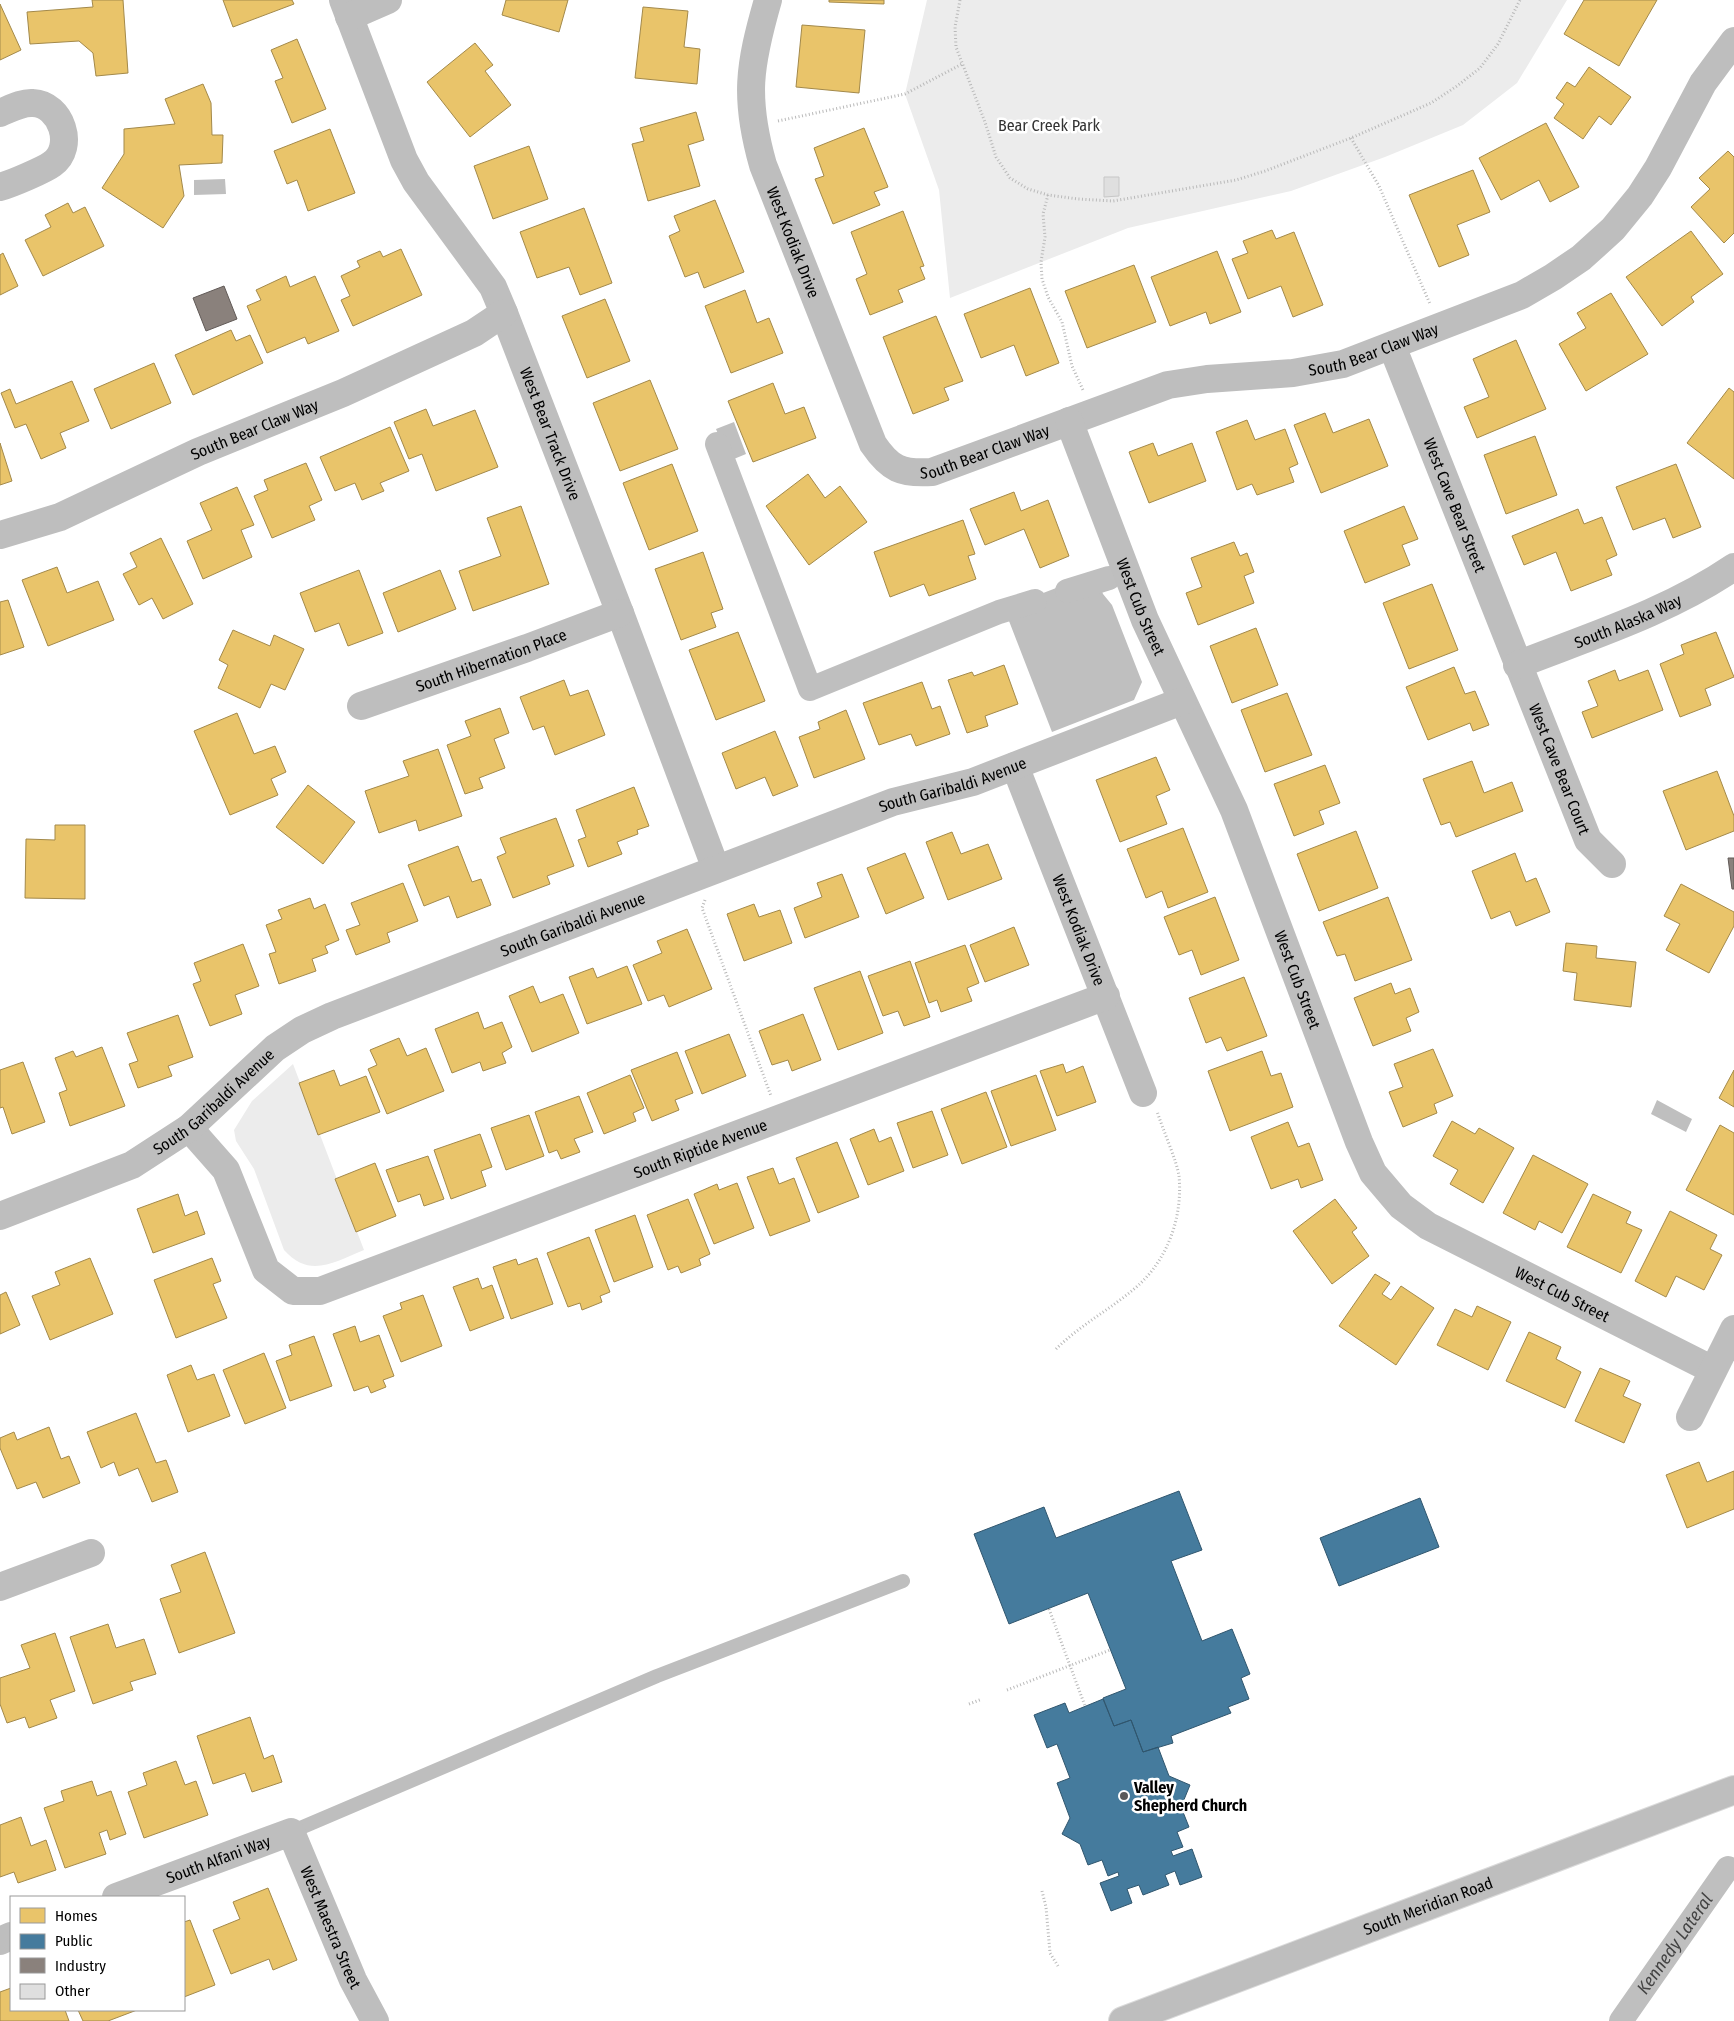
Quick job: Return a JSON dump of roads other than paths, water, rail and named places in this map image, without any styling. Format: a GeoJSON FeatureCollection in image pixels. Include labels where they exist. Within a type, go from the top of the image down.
{"type":"FeatureCollection","features":[{"type":"Feature","properties":{"kind":"street","name":"West Bear Track Drive"},"geometry":{"type":"LineString","coordinates":[[388,0],[346,8],[404,160],[416,182],[492,288],[504,313],[620,613],[716,869]]}},
{"type":"Feature","properties":{"kind":"street","name":"West Kodiak Drive"},"geometry":{"type":"LineString","coordinates":[[768,0],[757,38],[750,73],[752,124],[763,165],[873,444],[883,459],[898,470]]}},
{"type":"Feature","properties":{"kind":"street","name":"South Bear Claw Way"},"geometry":{"type":"LineString","coordinates":[[898,470],[913,473],[932,472],[1168,385],[1207,379],[1318,370],[1343,364],[1522,295],[1581,258],[1612,229],[1640,196],[1658,168],[1703,83],[1734,41]]}},
{"type":"Feature","properties":{"kind":"street"},"geometry":{"type":"LineString","coordinates":[[0,113],[33,102],[45,106],[59,120],[64,139],[61,152],[53,163],[0,187]]}},
{"type":"Feature","properties":{"kind":"street","name":"South Bear Claw Way"},"geometry":{"type":"LineString","coordinates":[[0,535],[60,517],[198,452],[344,393],[474,333],[504,313]]}},
{"type":"Feature","properties":{"kind":"street","name":"West Cave Bear Street"},"geometry":{"type":"LineString","coordinates":[[1392,346],[1517,665]]}},
{"type":"Feature","properties":{"kind":"street","name":"West Cub Street"},"geometry":{"type":"LineString","coordinates":[[1080,417],[1145,620],[1234,810],[1359,1142],[1373,1173],[1401,1206],[1428,1226],[1713,1370]]}},
{"type":"Feature","properties":{"kind":"street","name":"South Alaska Way"},"geometry":{"type":"LineString","coordinates":[[1517,665],[1658,610],[1700,590],[1734,567]]}},
{"type":"Feature","properties":{"kind":"street","name":"South Hibernation Place"},"geometry":{"type":"LineString","coordinates":[[360,706],[527,648],[620,613]]}},
{"type":"Feature","properties":{"kind":"street","name":"West Cave Bear Court"},"geometry":{"type":"LineString","coordinates":[[1517,665],[1588,840],[1612,864]]}},
{"type":"Feature","properties":{"kind":"street","name":"South Garibaldi Avenue"},"geometry":{"type":"LineString","coordinates":[[0,1216],[132,1165],[189,1128],[275,1048],[302,1030],[332,1016],[893,802],[973,782],[1182,701]]}},
{"type":"Feature","properties":{"kind":"street","name":"West Kodiak Drive"},"geometry":{"type":"LineString","coordinates":[[1015,766],[1149,1100]]}},
{"type":"Feature","properties":{"kind":"street","name":"South Riptide Avenue"},"geometry":{"type":"LineString","coordinates":[[189,1128],[226,1170],[266,1270],[293,1291],[320,1291],[1106,996]]}},
{"type":"Feature","properties":{"kind":"street"},"geometry":{"type":"LineString","coordinates":[[1690,1417],[1734,1330]]}},
{"type":"Feature","properties":{"kind":"street"},"geometry":{"type":"LineString","coordinates":[[0,1587],[91,1553]]}},
{"type":"Feature","properties":{"kind":"street","name":"South Meridian Road"},"geometry":{"type":"LineString","coordinates":[[1124,2021],[1734,1790]]}},
{"type":"Feature","properties":{"kind":"street","name":"South Alfani Way"},"geometry":{"type":"LineString","coordinates":[[119,1896],[291,1832]]}},
{"type":"Feature","properties":{"kind":"street","name":"West Maestra Street"},"geometry":{"type":"LineString","coordinates":[[291,1832],[353,1980],[375,2021]]}},
{"type":"Feature","properties":{"kind":"lane"},"geometry":{"type":"LineString","coordinates":[[291,1832],[657,1676],[903,1581]]}},
{"type":"Feature","properties":{"kind":"waterway"},"geometry":{"type":"LineString","coordinates":[[717,444],[810,689],[999,612],[1035,601]]}},
{"type":"Feature","properties":{"kind":"waterway"},"geometry":{"type":"LineString","coordinates":[[1067,591],[1109,578]]}},
{"type":"Feature","properties":{"kind":"waterway","name":"Kennedy Lateral"},"geometry":{"type":"LineString","coordinates":[[1621,2021],[1728,1868]]}},
{"type":"Feature","properties":{"kind":"place","name":"Valley Shepherd Church"},"geometry":{"type":"Point","coordinates":[1124,1796]}},
{"type":"Feature","properties":{"kind":"park label","name":"Bear Creek Park"},"geometry":{"type":"Point","coordinates":[1049,125]}}]}
